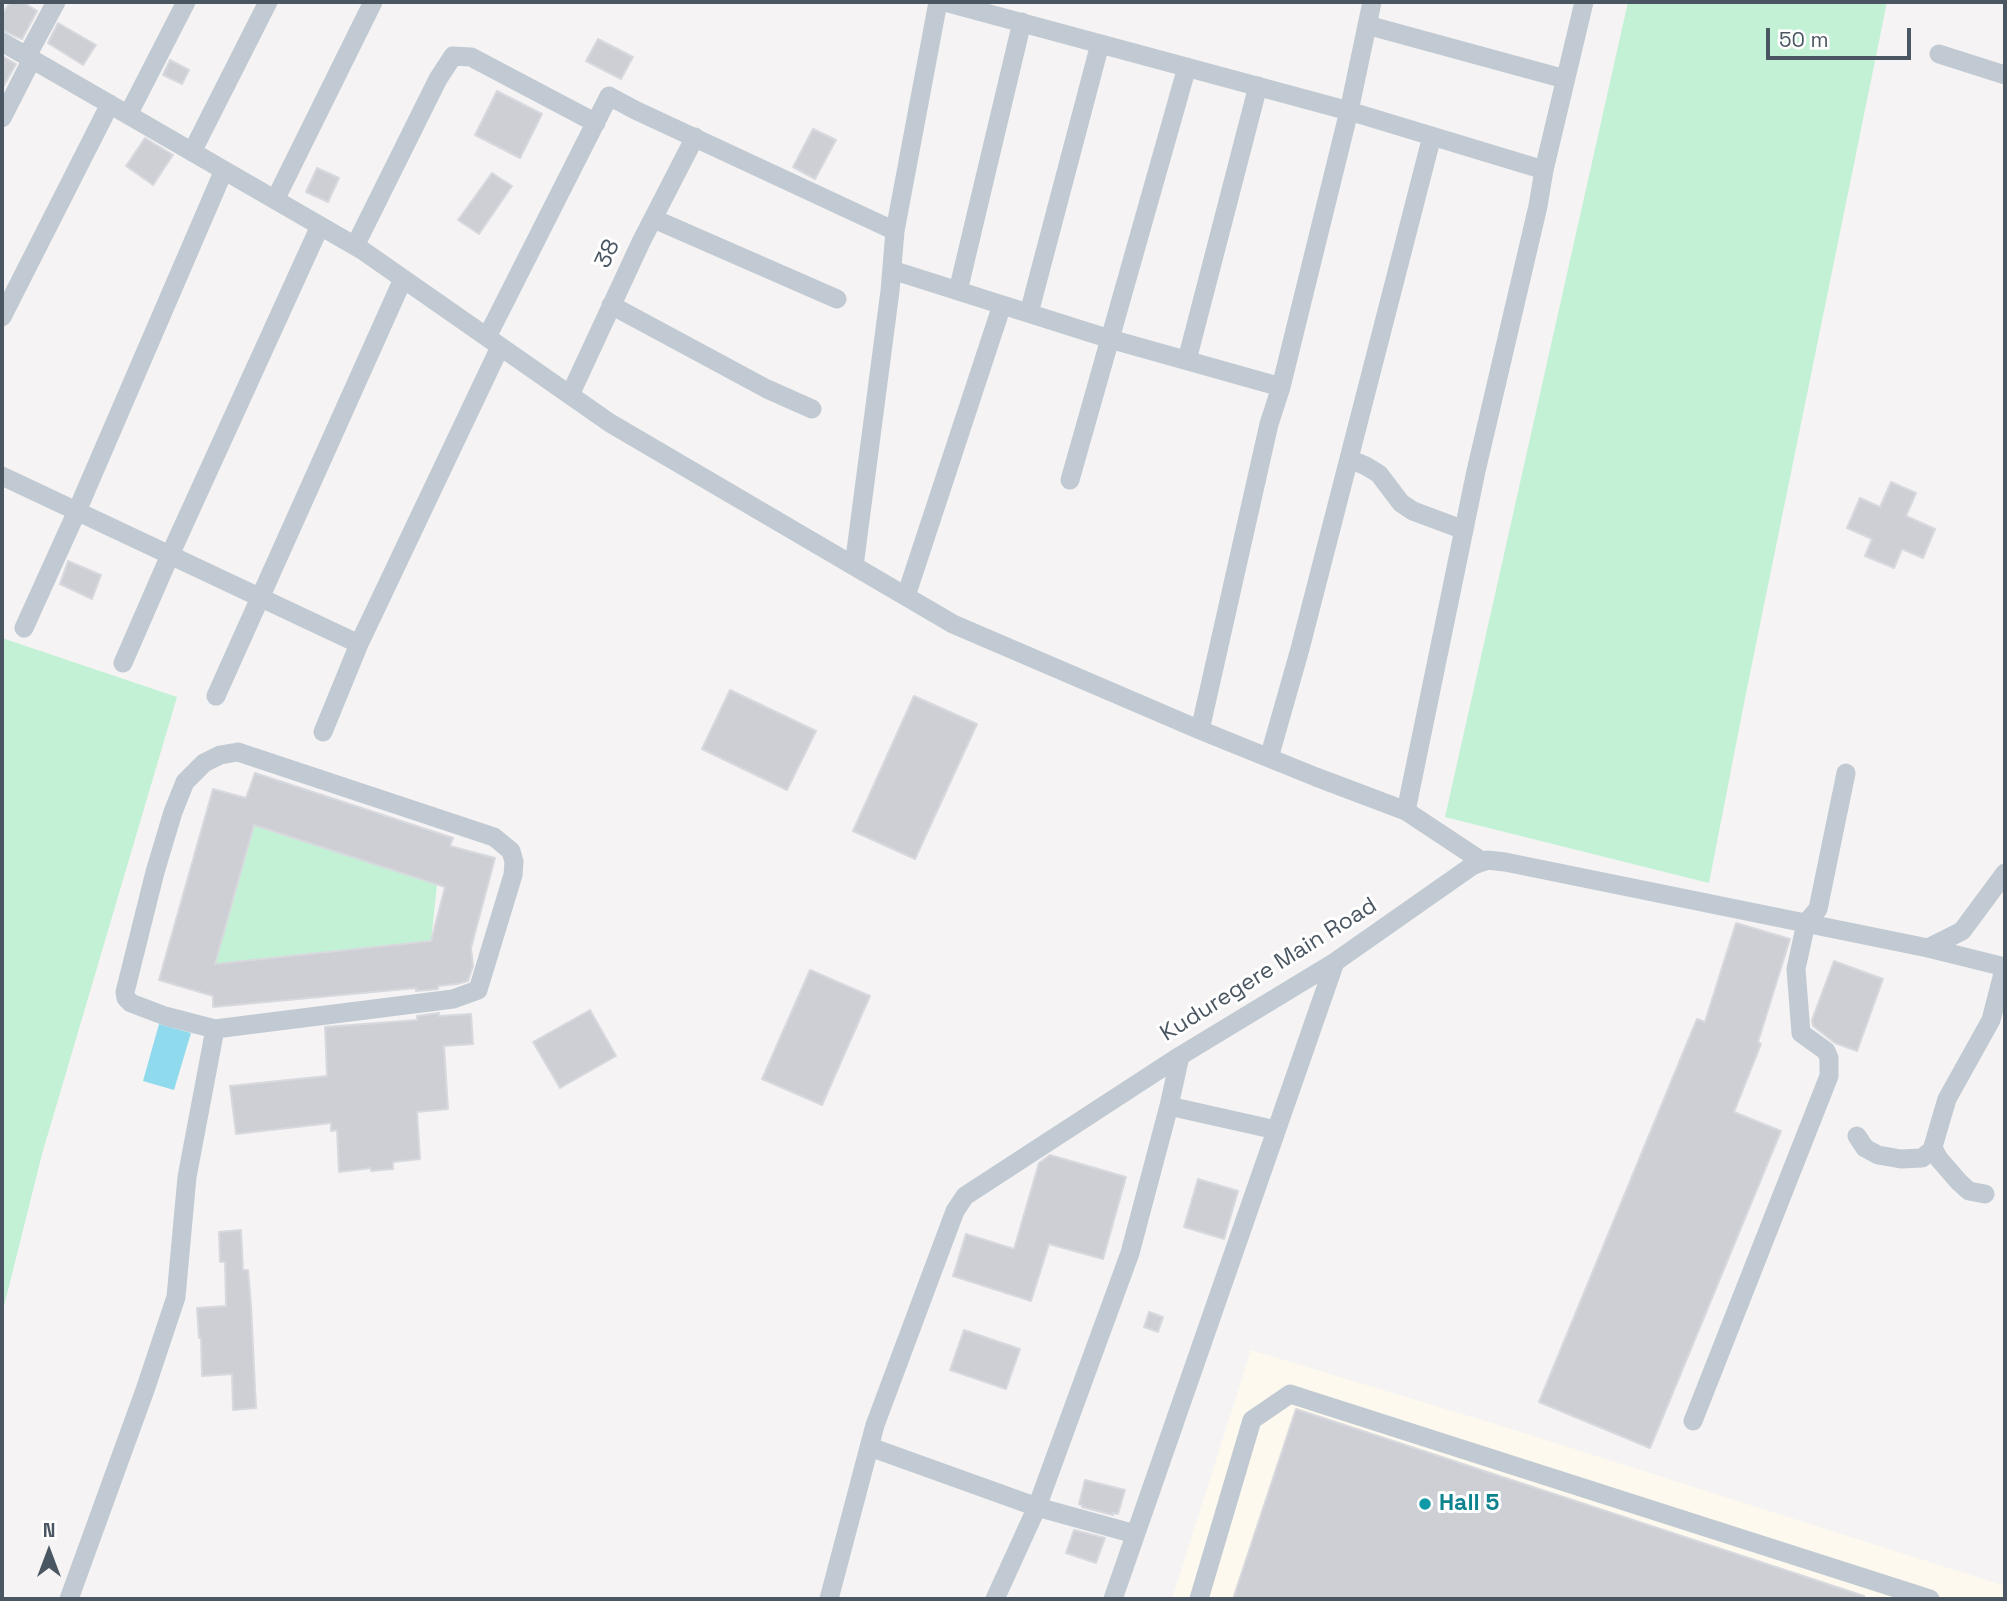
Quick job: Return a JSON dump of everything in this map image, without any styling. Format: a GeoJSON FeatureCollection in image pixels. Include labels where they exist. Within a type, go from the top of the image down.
{"type":"FeatureCollection","features":[{"type":"Feature","properties":{"kind":"street"},"geometry":{"type":"LineString","coordinates":[[2,118],[57,2]]}},
{"type":"Feature","properties":{"kind":"street"},"geometry":{"type":"LineString","coordinates":[[128,115],[186,2]]}},
{"type":"Feature","properties":{"kind":"street"},"geometry":{"type":"LineString","coordinates":[[192,152],[268,2]]}},
{"type":"Feature","properties":{"kind":"street"},"geometry":{"type":"LineString","coordinates":[[275,200],[373,2]]}},
{"type":"Feature","properties":{"kind":"street"},"geometry":{"type":"LineString","coordinates":[[854,566],[895,231],[938,2]]}},
{"type":"Feature","properties":{"kind":"street"},"geometry":{"type":"LineString","coordinates":[[945,2],[1349,111],[1544,170]]}},
{"type":"Feature","properties":{"kind":"street"},"geometry":{"type":"LineString","coordinates":[[1200,730],[1269,424],[1282,387],[1349,111],[1372,2]]}},
{"type":"Feature","properties":{"kind":"street"},"geometry":{"type":"LineString","coordinates":[[1406,811],[1476,471],[1584,2]]}},
{"type":"Feature","properties":{"kind":"street"},"geometry":{"type":"LineString","coordinates":[[958,291],[1022,22]]}},
{"type":"Feature","properties":{"kind":"street"},"geometry":{"type":"LineString","coordinates":[[1367,25],[1565,79]]}},
{"type":"Feature","properties":{"kind":"street"},"geometry":{"type":"LineString","coordinates":[[2,42],[355,246],[611,423],[953,624],[1200,730],[1406,811],[1483,862],[1505,862],[1928,948],[2005,967],[1990,1020],[1947,1099],[1933,1148],[1922,1158],[1901,1159],[1878,1155],[1865,1149],[1857,1136]]}},
{"type":"Feature","properties":{"kind":"street"},"geometry":{"type":"LineString","coordinates":[[1029,313],[1101,44]]}},
{"type":"Feature","properties":{"kind":"street"},"geometry":{"type":"LineString","coordinates":[[1939,54],[2005,75]]}},
{"type":"Feature","properties":{"kind":"street"},"geometry":{"type":"LineString","coordinates":[[355,246],[438,79],[453,56],[471,57],[596,124]]}},
{"type":"Feature","properties":{"kind":"street"},"geometry":{"type":"LineString","coordinates":[[1070,480],[1187,67]]}},
{"type":"Feature","properties":{"kind":"street"},"geometry":{"type":"LineString","coordinates":[[1187,360],[1258,86]]}},
{"type":"Feature","properties":{"kind":"street"},"geometry":{"type":"LineString","coordinates":[[323,732],[359,644],[494,342],[609,96],[895,231]]}},
{"type":"Feature","properties":{"kind":"street"},"geometry":{"type":"LineString","coordinates":[[2,317],[110,104]]}},
{"type":"Feature","properties":{"kind":"street"},"geometry":{"type":"LineString","coordinates":[[1269,758],[1300,649],[1432,136]]}},
{"type":"Feature","properties":{"kind":"street","name":"38"},"geometry":{"type":"LineString","coordinates":[[570,395],[641,242],[695,137]]}},
{"type":"Feature","properties":{"kind":"street"},"geometry":{"type":"LineString","coordinates":[[24,628],[224,170]]}},
{"type":"Feature","properties":{"kind":"street"},"geometry":{"type":"LineString","coordinates":[[654,219],[837,299]]}},
{"type":"Feature","properties":{"kind":"street"},"geometry":{"type":"LineString","coordinates":[[123,663],[320,226]]}},
{"type":"Feature","properties":{"kind":"street"},"geometry":{"type":"LineString","coordinates":[[892,270],[1110,339],[1282,387]]}},
{"type":"Feature","properties":{"kind":"street"},"geometry":{"type":"LineString","coordinates":[[216,695],[403,279]]}},
{"type":"Feature","properties":{"kind":"street"},"geometry":{"type":"LineString","coordinates":[[611,305],[767,389],[812,408]]}},
{"type":"Feature","properties":{"kind":"street"},"geometry":{"type":"LineString","coordinates":[[906,596],[1002,305]]}},
{"type":"Feature","properties":{"kind":"street"},"geometry":{"type":"LineString","coordinates":[[1349,459],[1379,474],[1401,503],[1413,511],[1464,530]]}},
{"type":"Feature","properties":{"kind":"street"},"geometry":{"type":"LineString","coordinates":[[2,475],[359,644]]}},
{"type":"Feature","properties":{"kind":"street"},"geometry":{"type":"LineString","coordinates":[[238,752],[494,837],[511,850],[513,875],[478,990],[453,999],[215,1029],[165,1016],[131,1003],[125,992],[173,812],[185,782],[204,763],[220,755],[238,752]]}},
{"type":"Feature","properties":{"kind":"street"},"geometry":{"type":"LineString","coordinates":[[1693,1421],[1829,1076],[1829,1058],[1826,1051],[1801,1033],[1796,969],[1806,923],[1818,909],[1846,773]]}},
{"type":"Feature","properties":{"kind":"street","name":"Kuduregere Main Road"},"geometry":{"type":"LineString","coordinates":[[830,1599],[876,1425],[955,1211],[965,1196],[1180,1056],[1335,962],[1472,866],[1483,862]]}},
{"type":"Feature","properties":{"kind":"street"},"geometry":{"type":"LineString","coordinates":[[1928,948],[1962,931],[2005,873]]}},
{"type":"Feature","properties":{"kind":"street"},"geometry":{"type":"LineString","coordinates":[[1113,1599],[1335,962]]}},
{"type":"Feature","properties":{"kind":"street"},"geometry":{"type":"LineString","coordinates":[[69,1599],[176,1297],[187,1177],[215,1029]]}},
{"type":"Feature","properties":{"kind":"street"},"geometry":{"type":"LineString","coordinates":[[995,1599],[1037,1507],[1130,1252],[1180,1056]]}},
{"type":"Feature","properties":{"kind":"street"},"geometry":{"type":"LineString","coordinates":[[1169,1106],[1276,1130]]}},
{"type":"Feature","properties":{"kind":"street"},"geometry":{"type":"LineString","coordinates":[[1933,1148],[1959,1182],[1969,1191],[1984,1194]]}},
{"type":"Feature","properties":{"kind":"street"},"geometry":{"type":"LineString","coordinates":[[1199,1599],[1252,1420],[1290,1394],[1930,1599]]}},
{"type":"Feature","properties":{"kind":"street"},"geometry":{"type":"LineString","coordinates":[[870,1447],[1037,1507],[1135,1534]]}},
{"type":"Feature","properties":{"kind":"shaded area"},"geometry":{"type":"Polygon","coordinates":[[[1251,1350],[1505,1427],[2005,1586],[2005,1599],[1172,1599],[1251,1350]]]}},
{"type":"Feature","properties":{"kind":"green space"},"geometry":{"type":"Polygon","coordinates":[[[1628,2],[1887,2],[1709,883],[1445,817],[1628,2]]]}},
{"type":"Feature","properties":{"kind":"green space"},"geometry":{"type":"Polygon","coordinates":[[[2,638],[177,697],[42,1154],[2,1314],[2,638]]]}},
{"type":"Feature","properties":{"kind":"green space"},"geometry":{"type":"Polygon","coordinates":[[[254,825],[437,885],[431,941],[215,964],[254,825]]]}},
{"type":"Feature","properties":{"kind":"water"},"geometry":{"type":"Polygon","coordinates":[[[159,1024],[191,1033],[174,1090],[143,1081],[159,1024]]]}},
{"type":"Feature","properties":{"kind":"building"},"geometry":{"type":"Polygon","coordinates":[[[10,2],[23,2],[37,11],[22,39],[2,30],[2,15],[10,2]]]}},
{"type":"Feature","properties":{"kind":"building"},"geometry":{"type":"Polygon","coordinates":[[[58,23],[96,45],[83,65],[48,43],[58,23]]]}},
{"type":"Feature","properties":{"kind":"building"},"geometry":{"type":"Polygon","coordinates":[[[598,39],[633,57],[621,79],[586,61],[598,39]]]}},
{"type":"Feature","properties":{"kind":"building"},"geometry":{"type":"Polygon","coordinates":[[[2,56],[16,64],[2,89],[2,56]]]}},
{"type":"Feature","properties":{"kind":"building"},"geometry":{"type":"Polygon","coordinates":[[[170,60],[189,70],[182,84],[163,75],[170,60]]]}},
{"type":"Feature","properties":{"kind":"building"},"geometry":{"type":"Polygon","coordinates":[[[497,91],[542,114],[520,158],[475,135],[497,91]]]}},
{"type":"Feature","properties":{"kind":"building"},"geometry":{"type":"Polygon","coordinates":[[[813,129],[836,140],[815,179],[793,167],[813,129]]]}},
{"type":"Feature","properties":{"kind":"building"},"geometry":{"type":"Polygon","coordinates":[[[145,138],[173,155],[153,185],[126,166],[145,138]]]}},
{"type":"Feature","properties":{"kind":"building"},"geometry":{"type":"Polygon","coordinates":[[[317,168],[339,178],[328,202],[306,192],[317,168]]]}},
{"type":"Feature","properties":{"kind":"building"},"geometry":{"type":"Polygon","coordinates":[[[492,173],[512,186],[479,234],[458,220],[492,173]]]}},
{"type":"Feature","properties":{"kind":"building"},"geometry":{"type":"Polygon","coordinates":[[[1891,482],[1916,493],[1906,516],[1935,529],[1923,558],[1902,549],[1894,568],[1865,556],[1872,539],[1847,528],[1860,498],[1880,507],[1891,482]]]}},
{"type":"Feature","properties":{"kind":"building"},"geometry":{"type":"Polygon","coordinates":[[[68,561],[101,575],[92,599],[60,584],[68,561]]]}},
{"type":"Feature","properties":{"kind":"building"},"geometry":{"type":"Polygon","coordinates":[[[730,690],[816,731],[787,790],[702,749],[730,690]]]}},
{"type":"Feature","properties":{"kind":"building"},"geometry":{"type":"Polygon","coordinates":[[[914,696],[977,724],[915,859],[853,831],[914,696]]]}},
{"type":"Feature","properties":{"kind":"building"},"geometry":{"type":"Polygon","coordinates":[[[255,773],[453,838],[450,846],[495,858],[471,948],[473,966],[468,981],[438,986],[438,989],[416,991],[416,988],[213,1007],[213,996],[159,980],[213,789],[246,798],[255,773]],[[254,825],[215,964],[431,941],[445,887],[254,825]]]}},
{"type":"Feature","properties":{"kind":"building"},"geometry":{"type":"Polygon","coordinates":[[[1736,923],[1790,939],[1758,1042],[1761,1044],[1734,1112],[1781,1131],[1650,1448],[1539,1402],[1697,1019],[1705,1022],[1736,923]]]}},
{"type":"Feature","properties":{"kind":"building"},"geometry":{"type":"Polygon","coordinates":[[[1834,961],[1883,979],[1857,1051],[1835,1043],[1813,1026],[1812,1020],[1834,961]]]}},
{"type":"Feature","properties":{"kind":"building"},"geometry":{"type":"Polygon","coordinates":[[[810,970],[870,996],[822,1105],[762,1079],[810,970]]]}},
{"type":"Feature","properties":{"kind":"building"},"geometry":{"type":"Polygon","coordinates":[[[590,1010],[616,1056],[560,1088],[533,1042],[590,1010]]]}},
{"type":"Feature","properties":{"kind":"building"},"geometry":{"type":"Polygon","coordinates":[[[439,1013],[439,1016],[471,1014],[473,1044],[444,1046],[448,1109],[417,1112],[420,1159],[393,1162],[393,1169],[371,1171],[371,1168],[339,1172],[337,1130],[331,1131],[331,1123],[236,1134],[230,1086],[327,1076],[325,1027],[417,1020],[417,1016],[439,1013]]]}},
{"type":"Feature","properties":{"kind":"building"},"geometry":{"type":"Polygon","coordinates":[[[1050,1155],[1126,1177],[1103,1259],[1049,1244],[1031,1301],[953,1276],[966,1234],[1014,1249],[1039,1163],[1050,1155]]]}},
{"type":"Feature","properties":{"kind":"building"},"geometry":{"type":"Polygon","coordinates":[[[1198,1179],[1238,1191],[1224,1239],[1184,1227],[1198,1179]]]}},
{"type":"Feature","properties":{"kind":"building"},"geometry":{"type":"Polygon","coordinates":[[[241,1230],[243,1270],[248,1270],[251,1305],[256,1408],[233,1410],[232,1374],[202,1376],[197,1308],[226,1306],[225,1262],[220,1262],[219,1232],[241,1230]]]}},
{"type":"Feature","properties":{"kind":"building"},"geometry":{"type":"Polygon","coordinates":[[[1149,1312],[1163,1317],[1158,1332],[1144,1327],[1149,1312]]]}},
{"type":"Feature","properties":{"kind":"building"},"geometry":{"type":"Polygon","coordinates":[[[964,1330],[1020,1349],[1006,1389],[950,1370],[964,1330]]]}},
{"type":"Feature","properties":{"kind":"building","name":"Hall 5"},"geometry":{"type":"Polygon","coordinates":[[[1296,1409],[1864,1596],[1864,1599],[1233,1599],[1296,1409]]]}},
{"type":"Feature","properties":{"kind":"building"},"geometry":{"type":"Polygon","coordinates":[[[1085,1480],[1125,1490],[1118,1514],[1113,1515],[1079,1504],[1085,1480]]]}},
{"type":"Feature","properties":{"kind":"building"},"geometry":{"type":"Polygon","coordinates":[[[1074,1530],[1105,1538],[1096,1563],[1066,1553],[1074,1530]]]}},
{"type":"Feature","properties":{"kind":"place","name":"Hall 5"},"geometry":{"type":"Point","coordinates":[1425,1504]}}]}
